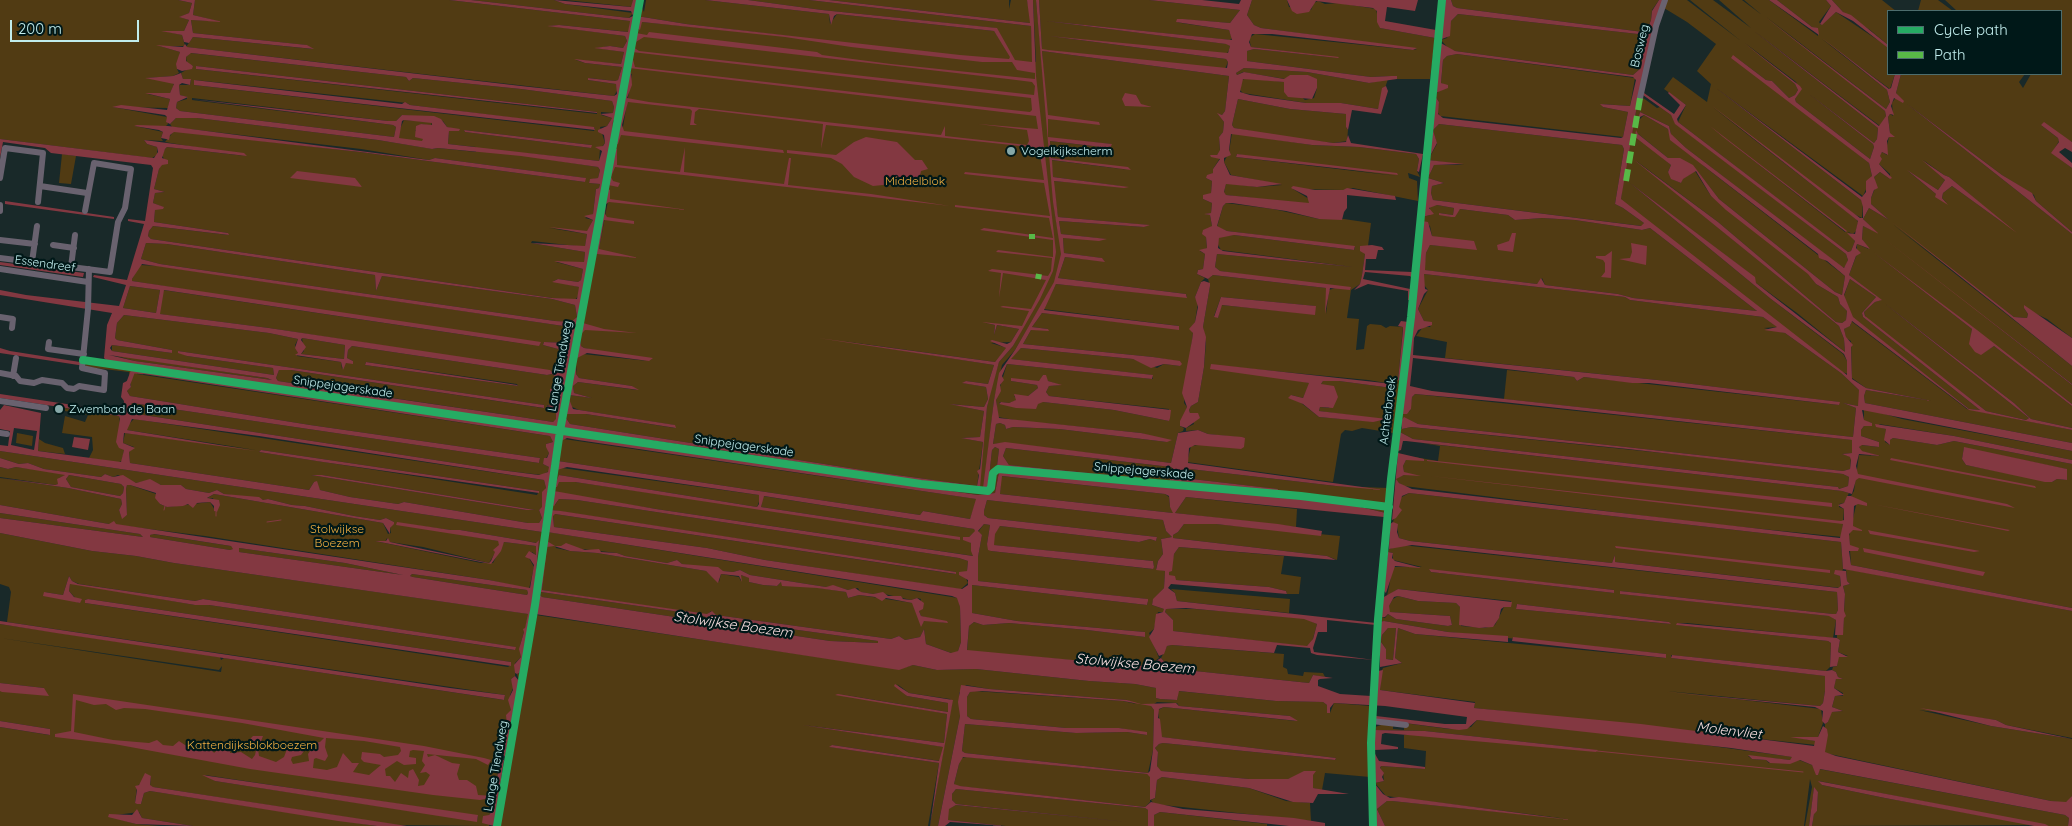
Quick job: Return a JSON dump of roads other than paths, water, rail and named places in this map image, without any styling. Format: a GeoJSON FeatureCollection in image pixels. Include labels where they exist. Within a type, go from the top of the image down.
{"type":"FeatureCollection","features":[{"type":"Feature","properties":{"kind":"street","name":"Lange Tiendweg"},"geometry":{"type":"LineString","coordinates":[[497,826],[535,605],[560,431],[640,0]]}},
{"type":"Feature","properties":{"kind":"street","name":"Achterbroek"},"geometry":{"type":"LineString","coordinates":[[1373,826],[1372,721],[1382,566],[1411,312],[1442,0]]}},
{"type":"Feature","properties":{"kind":"street","name":"Bosweg"},"geometry":{"type":"LineString","coordinates":[[1640,98],[1656,26],[1666,0]]}},
{"type":"Feature","properties":{"kind":"street"},"geometry":{"type":"LineString","coordinates":[[0,178],[5,148],[43,153],[38,202]]}},
{"type":"Feature","properties":{"kind":"street"},"geometry":{"type":"LineString","coordinates":[[0,258],[110,272],[118,222],[125,208],[131,169],[94,163],[86,193],[85,210]]}},
{"type":"Feature","properties":{"kind":"street"},"geometry":{"type":"LineString","coordinates":[[40,186],[86,193]]}},
{"type":"Feature","properties":{"kind":"street"},"geometry":{"type":"LineString","coordinates":[[32,262],[37,226]]}},
{"type":"Feature","properties":{"kind":"street"},"geometry":{"type":"LineString","coordinates":[[71,267],[75,235]]}},
{"type":"Feature","properties":{"kind":"street"},"geometry":{"type":"LineString","coordinates":[[0,240],[35,244]]}},
{"type":"Feature","properties":{"kind":"street"},"geometry":{"type":"LineString","coordinates":[[53,245],[74,248]]}},
{"type":"Feature","properties":{"kind":"street","name":"Essendreef"},"geometry":{"type":"LineString","coordinates":[[0,269],[88,282]]}},
{"type":"Feature","properties":{"kind":"street"},"geometry":{"type":"LineString","coordinates":[[83,360],[89,269]]}},
{"type":"Feature","properties":{"kind":"street"},"geometry":{"type":"LineString","coordinates":[[0,317],[13,319],[12,328]]}},
{"type":"Feature","properties":{"kind":"street"},"geometry":{"type":"LineString","coordinates":[[0,373],[13,376],[20,381],[36,383],[42,380],[62,383],[67,388],[79,386],[104,390],[105,373],[83,360],[48,349],[49,342]]}},
{"type":"Feature","properties":{"kind":"street"},"geometry":{"type":"LineString","coordinates":[[13,376],[16,358]]}},
{"type":"Feature","properties":{"kind":"street"},"geometry":{"type":"LineString","coordinates":[[0,401],[46,408]]}},
{"type":"Feature","properties":{"kind":"street"},"geometry":{"type":"LineString","coordinates":[[1372,721],[1406,725]]}},
{"type":"Feature","properties":{"kind":"waterway"},"geometry":{"type":"LineString","coordinates":[[127,387],[133,371],[143,372]]}},
{"type":"Feature","properties":{"kind":"waterway"},"geometry":{"type":"LineString","coordinates":[[164,510],[165,506]]}},
{"type":"Feature","properties":{"kind":"waterway"},"geometry":{"type":"LineString","coordinates":[[267,522],[281,520]]}},
{"type":"Feature","properties":{"kind":"waterway"},"geometry":{"type":"LineString","coordinates":[[1597,751],[1803,772]]}},
{"type":"Feature","properties":{"kind":"place","name":"Vogelkijkscherm"},"geometry":{"type":"Point","coordinates":[1011,151]}},
{"type":"Feature","properties":{"kind":"place","name":"Zwembad de Baan"},"geometry":{"type":"Point","coordinates":[59,409]}},
{"type":"Feature","properties":{"kind":"park label","name":"Middelblok"},"geometry":{"type":"Point","coordinates":[915,181]}},
{"type":"Feature","properties":{"kind":"park label","name":"Stolwijkse Boezem"},"geometry":{"type":"Point","coordinates":[337,536]}},
{"type":"Feature","properties":{"kind":"park label","name":"Kattendijksblokboezem"},"geometry":{"type":"Point","coordinates":[252,745]}},
{"type":"Feature","properties":{"kind":"water label","name":"Stolwijkse Boezem"},"geometry":{"type":"Point","coordinates":[733,625]}},
{"type":"Feature","properties":{"kind":"water label","name":"Stolwijkse Boezem"},"geometry":{"type":"Point","coordinates":[1135,664]}},
{"type":"Feature","properties":{"kind":"water label","name":"Molenvliet"},"geometry":{"type":"Point","coordinates":[1729,731]}}]}
